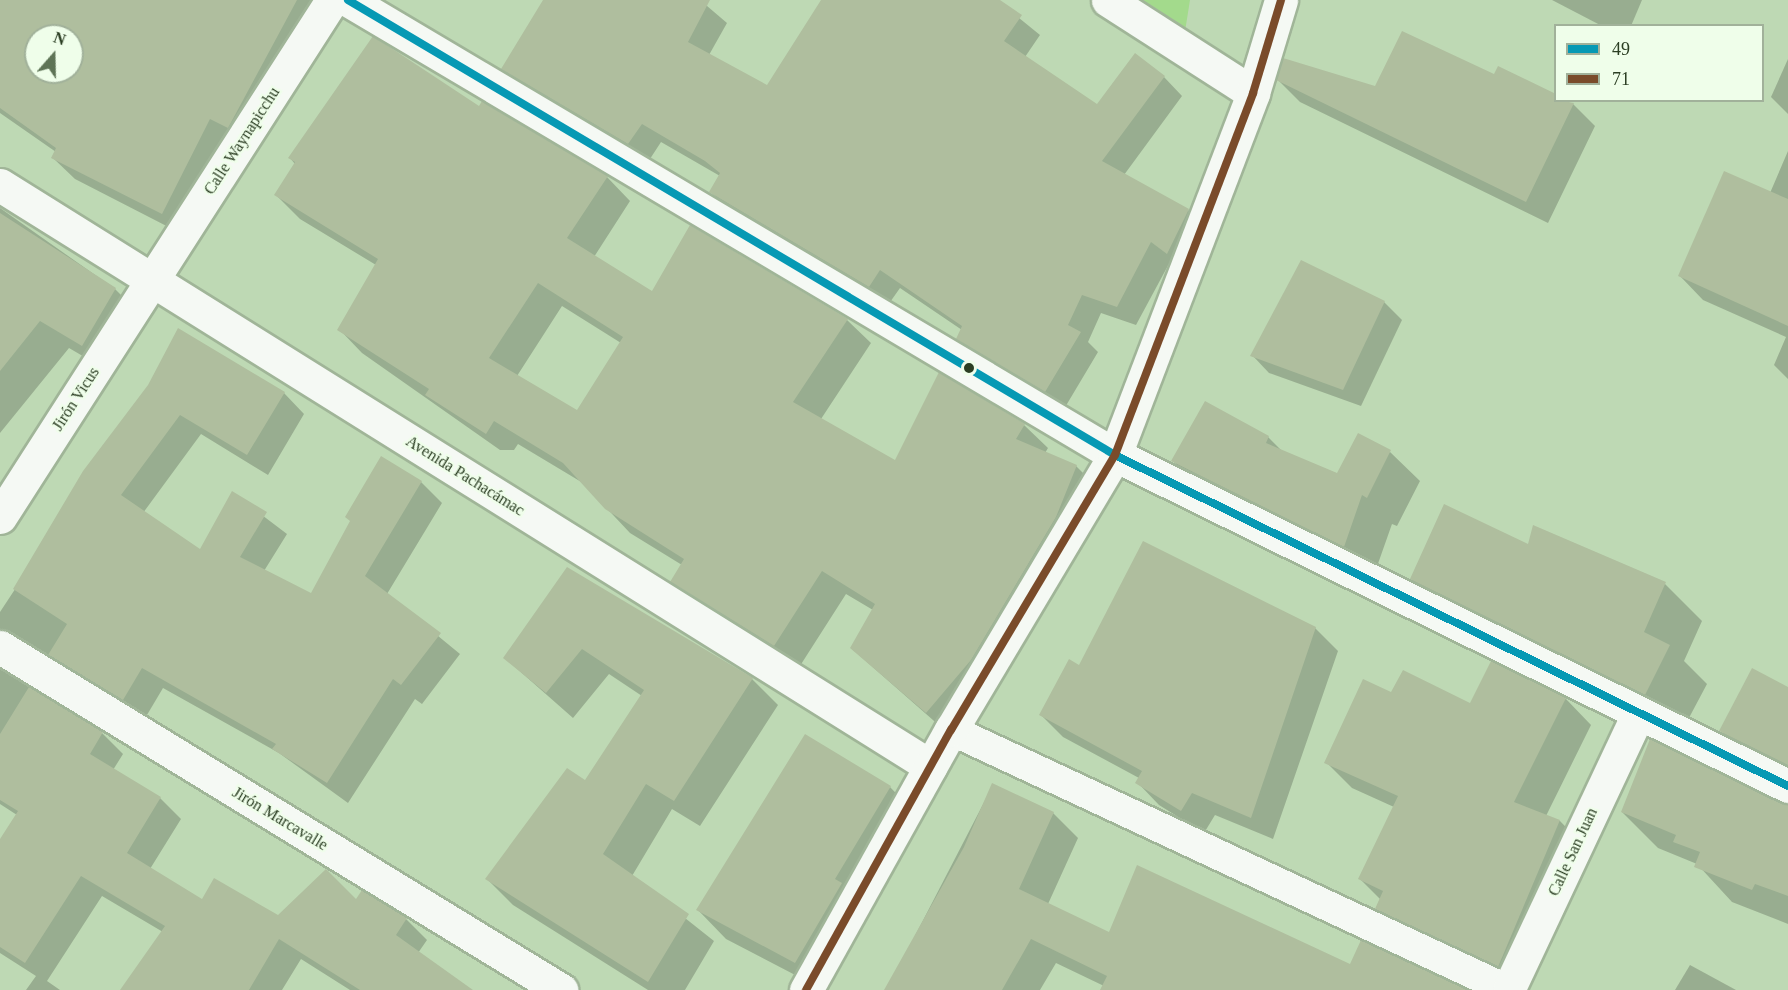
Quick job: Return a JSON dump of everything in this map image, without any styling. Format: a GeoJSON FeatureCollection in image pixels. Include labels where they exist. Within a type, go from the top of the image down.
{"type":"FeatureCollection","features":[{"type":"Feature","properties":{"kind":"street","name":"Calle Waynapicchu"},"geometry":{"type":"LineString","coordinates":[[152,281],[332,0]]}},
{"type":"Feature","properties":{"kind":"street"},"geometry":{"type":"LineString","coordinates":[[348,0],[1115,455],[1788,786]]}},
{"type":"Feature","properties":{"kind":"street"},"geometry":{"type":"LineString","coordinates":[[1108,0],[1253,93]]}},
{"type":"Feature","properties":{"kind":"street"},"geometry":{"type":"LineString","coordinates":[[806,990],[930,766],[1115,455],[1253,93],[1281,0]]}},
{"type":"Feature","properties":{"kind":"street","name":"Avenida Pachacámac"},"geometry":{"type":"LineString","coordinates":[[0,185],[930,766]]}},
{"type":"Feature","properties":{"kind":"street","name":"Jirón Vicus"},"geometry":{"type":"LineString","coordinates":[[0,517],[152,281]]}},
{"type":"Feature","properties":{"kind":"street","name":"Jirón Marcavalle"},"geometry":{"type":"LineString","coordinates":[[0,647],[561,990]]}},
{"type":"Feature","properties":{"kind":"street","name":"Calle San Juan"},"geometry":{"type":"LineString","coordinates":[[1509,988],[1638,714]]}},
{"type":"Feature","properties":{"kind":"lane"},"geometry":{"type":"LineString","coordinates":[[951,730],[1509,988]]}},
{"type":"Feature","properties":{"kind":"green space"},"geometry":{"type":"Polygon","coordinates":[[[1114,0],[1190,0],[1183,44],[1114,0]]]}},
{"type":"Feature","properties":{"kind":"building"},"geometry":{"type":"Polygon","coordinates":[[[0,0],[297,0],[228,128],[210,119],[162,214],[51,158],[56,148],[0,108],[0,0]]]}},
{"type":"Feature","properties":{"kind":"building"},"geometry":{"type":"Polygon","coordinates":[[[543,0],[710,0],[688,42],[767,85],[821,0],[1000,0],[1022,15],[1004,41],[1097,104],[1135,53],[1165,76],[1102,161],[1189,209],[1167,254],[1151,242],[1117,307],[1082,295],[1068,325],[1081,332],[1045,392],[956,339],[962,326],[880,270],[869,287],[709,192],[720,173],[705,161],[642,124],[628,144],[501,69],[543,0]]]}},
{"type":"Feature","properties":{"kind":"building"},"geometry":{"type":"Polygon","coordinates":[[[1402,31],[1494,74],[1498,66],[1554,93],[1554,102],[1574,103],[1526,202],[1276,80],[1283,58],[1375,86],[1402,31]]]}},
{"type":"Feature","properties":{"kind":"building"},"geometry":{"type":"Polygon","coordinates":[[[373,36],[479,106],[482,101],[608,176],[567,238],[652,291],[690,225],[848,319],[793,402],[895,460],[939,372],[1025,424],[1016,439],[1077,465],[1056,517],[971,660],[926,713],[850,648],[875,604],[822,571],[774,646],[670,582],[684,559],[605,509],[563,463],[494,421],[486,434],[425,395],[429,389],[337,330],[378,259],[274,195],[295,162],[288,158],[373,36]],[[538,283],[489,358],[577,410],[623,337],[538,283]]]}},
{"type":"Feature","properties":{"kind":"building"},"geometry":{"type":"Polygon","coordinates":[[[1724,171],[1788,199],[1788,326],[1678,276],[1724,171]]]}},
{"type":"Feature","properties":{"kind":"building"},"geometry":{"type":"Polygon","coordinates":[[[0,213],[116,288],[82,346],[40,321],[0,371],[0,213]]]}},
{"type":"Feature","properties":{"kind":"building"},"geometry":{"type":"Polygon","coordinates":[[[1301,260],[1385,301],[1343,390],[1250,356],[1301,260]]]}},
{"type":"Feature","properties":{"kind":"building"},"geometry":{"type":"Polygon","coordinates":[[[178,328],[285,392],[247,455],[180,415],[121,495],[200,549],[232,491],[267,512],[240,557],[311,593],[350,521],[345,517],[381,456],[422,481],[365,576],[441,633],[401,685],[393,679],[327,783],[272,749],[276,744],[142,668],[123,700],[48,655],[67,624],[13,589],[83,471],[148,385],[178,328]]]}},
{"type":"Feature","properties":{"kind":"building"},"geometry":{"type":"Polygon","coordinates":[[[1205,401],[1269,436],[1266,443],[1337,473],[1358,433],[1391,450],[1367,498],[1362,495],[1344,547],[1171,461],[1205,401]]]}},
{"type":"Feature","properties":{"kind":"building"},"geometry":{"type":"Polygon","coordinates":[[[1444,504],[1528,544],[1533,525],[1666,582],[1644,632],[1670,645],[1645,695],[1410,579],[1444,504]]]}},
{"type":"Feature","properties":{"kind":"building"},"geometry":{"type":"Polygon","coordinates":[[[1143,541],[1316,627],[1251,818],[1192,793],[1181,811],[1135,783],[1142,771],[1039,715],[1069,659],[1079,665],[1143,541]]]}},
{"type":"Feature","properties":{"kind":"building"},"geometry":{"type":"Polygon","coordinates":[[[567,567],[753,678],[674,801],[646,784],[603,854],[689,914],[648,982],[485,879],[567,768],[585,780],[644,690],[582,649],[546,693],[503,658],[567,567]]]}},
{"type":"Feature","properties":{"kind":"building"},"geometry":{"type":"Polygon","coordinates":[[[1491,661],[1566,698],[1514,802],[1560,820],[1498,967],[1375,909],[1383,891],[1358,879],[1398,796],[1324,763],[1363,679],[1391,692],[1403,670],[1470,703],[1491,661]]]}},
{"type":"Feature","properties":{"kind":"building"},"geometry":{"type":"Polygon","coordinates":[[[1752,668],[1788,687],[1788,765],[1719,731],[1752,668]]]}},
{"type":"Feature","properties":{"kind":"building"},"geometry":{"type":"Polygon","coordinates":[[[29,687],[103,732],[90,754],[161,797],[127,853],[202,899],[214,878],[278,915],[326,869],[356,899],[362,890],[407,918],[396,935],[473,990],[360,990],[279,939],[249,990],[120,990],[165,926],[81,876],[25,963],[0,947],[0,839],[18,811],[0,800],[0,734],[29,687]]]}},
{"type":"Feature","properties":{"kind":"building"},"geometry":{"type":"Polygon","coordinates":[[[805,734],[891,786],[835,879],[842,883],[795,963],[696,910],[805,734]]]}},
{"type":"Feature","properties":{"kind":"building"},"geometry":{"type":"Polygon","coordinates":[[[1650,739],[1788,805],[1788,896],[1755,884],[1752,890],[1694,867],[1700,852],[1673,842],[1676,835],[1621,812],[1650,739]]]}},
{"type":"Feature","properties":{"kind":"building"},"geometry":{"type":"Polygon","coordinates":[[[992,783],[1054,812],[1019,889],[1109,932],[1137,865],[1350,964],[1361,940],[1467,990],[1100,990],[1107,976],[1031,939],[1002,990],[884,990],[964,847],[992,783]]]}},
{"type":"Feature","properties":{"kind":"transit line","name":"49"},"geometry":{"type":"LineString","coordinates":[[348,0],[1115,455],[1788,786]]}},
{"type":"Feature","properties":{"kind":"transit line","name":"71"},"geometry":{"type":"LineString","coordinates":[[806,990],[951,730],[1115,455],[1253,93],[1281,0]]}}]}
